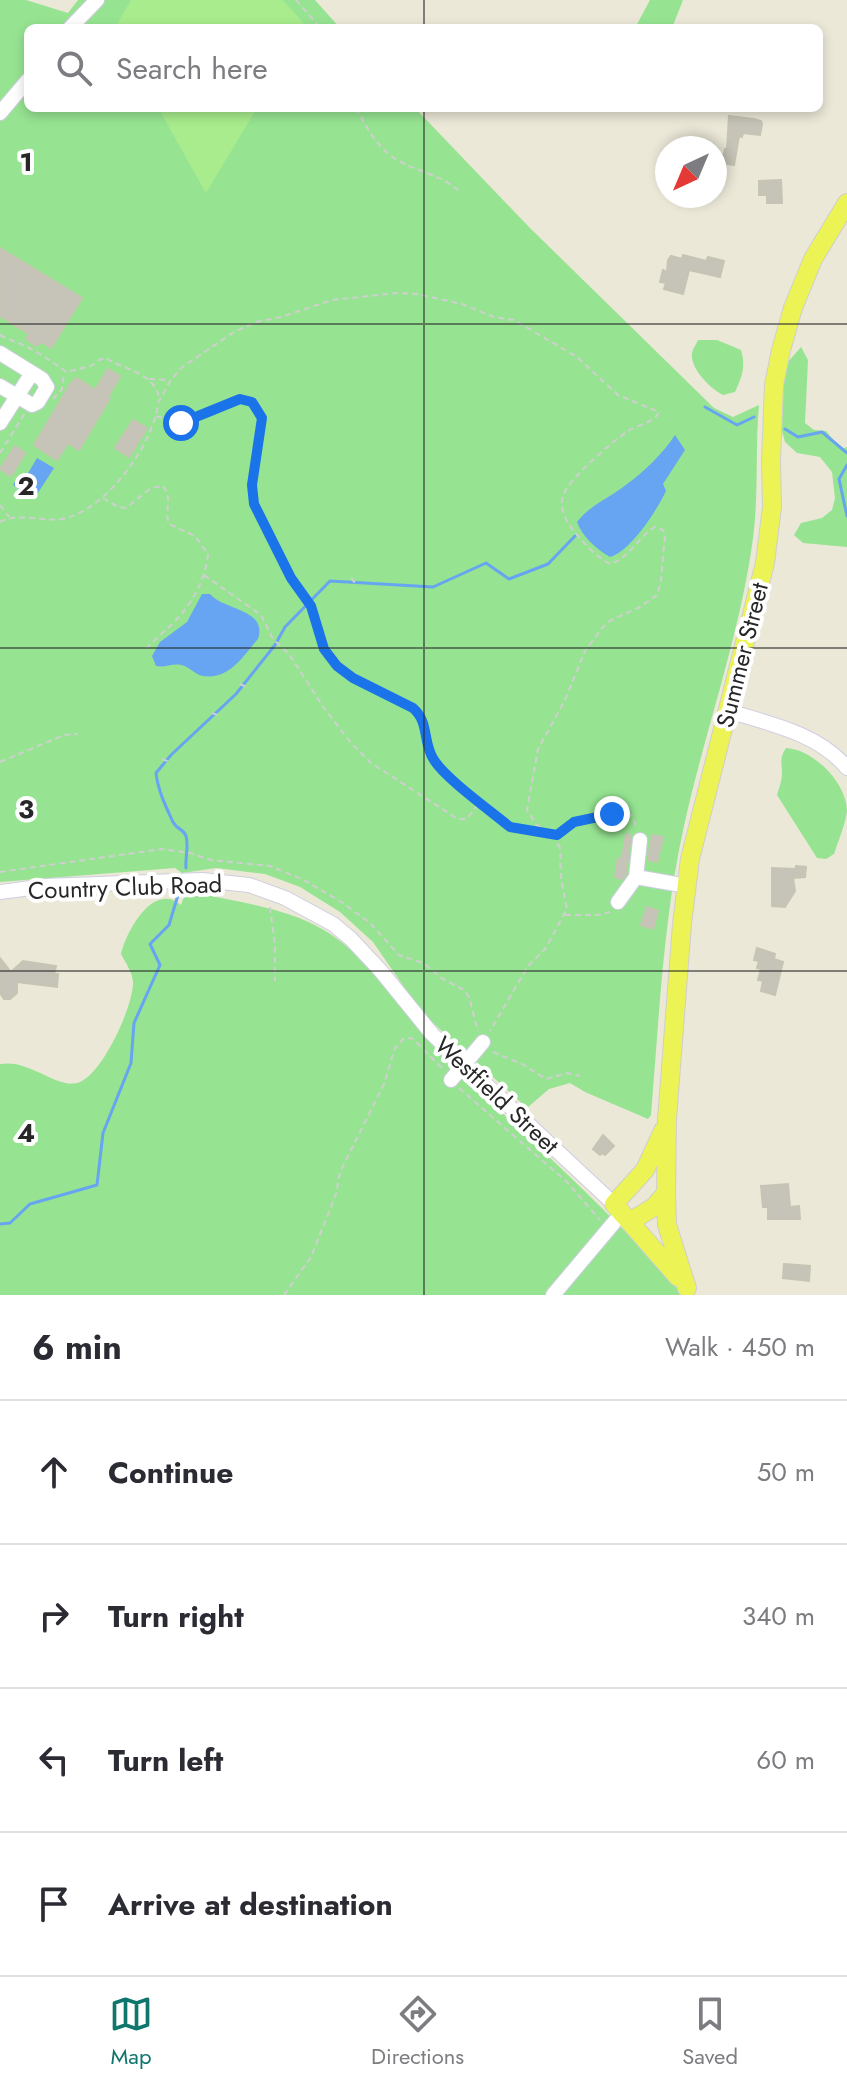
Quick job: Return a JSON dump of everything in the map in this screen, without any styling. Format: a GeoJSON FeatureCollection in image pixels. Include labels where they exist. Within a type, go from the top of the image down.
{"type":"FeatureCollection","features":[{"type":"Feature","properties":{"kind":"main road","name":"Summer Street"},"geometry":{"type":"LineString","coordinates":[[689,1291],[667,1225],[666,1193],[667,1119],[687,886],[701,815],[765,563],[772,507],[774,385],[781,350],[793,308],[813,259],[847,203]]}},
{"type":"Feature","properties":{"kind":"main road","name":"Summer Street"},"geometry":{"type":"LineString","coordinates":[[622,1213],[667,1119]]}},
{"type":"Feature","properties":{"kind":"main road"},"geometry":{"type":"LineString","coordinates":[[622,1213],[654,1207],[666,1193]]}},
{"type":"Feature","properties":{"kind":"main road","name":"Westfield Street"},"geometry":{"type":"LineString","coordinates":[[622,1213],[689,1291]]}},
{"type":"Feature","properties":{"kind":"street"},"geometry":{"type":"LineString","coordinates":[[74,24],[97,0]]}},
{"type":"Feature","properties":{"kind":"street"},"geometry":{"type":"LineString","coordinates":[[0,113],[24,85]]}},
{"type":"Feature","properties":{"kind":"street"},"geometry":{"type":"LineString","coordinates":[[0,353],[44,382],[46,390],[34,405],[0,386]]}},
{"type":"Feature","properties":{"kind":"street"},"geometry":{"type":"LineString","coordinates":[[0,423],[17,397]]}},
{"type":"Feature","properties":{"kind":"street"},"geometry":{"type":"LineString","coordinates":[[728,711],[814,740],[833,751],[847,768]]}},
{"type":"Feature","properties":{"kind":"street"},"geometry":{"type":"LineString","coordinates":[[618,902],[636,877],[640,840]]}},
{"type":"Feature","properties":{"kind":"street"},"geometry":{"type":"LineString","coordinates":[[636,877],[687,886]]}},
{"type":"Feature","properties":{"kind":"street","name":"Country Club Road"},"geometry":{"type":"LineString","coordinates":[[0,892],[46,886],[202,880],[249,885],[295,903]]}},
{"type":"Feature","properties":{"kind":"street","name":"Westfield Street"},"geometry":{"type":"LineString","coordinates":[[295,903],[333,924],[351,939],[432,1034],[622,1213]]}},
{"type":"Feature","properties":{"kind":"street"},"geometry":{"type":"LineString","coordinates":[[451,1080],[483,1042]]}},
{"type":"Feature","properties":{"kind":"street"},"geometry":{"type":"LineString","coordinates":[[553,1295],[622,1213]]}},
{"type":"Feature","properties":{"kind":"path"},"geometry":{"type":"LineString","coordinates":[[296,0],[317,24]]}},
{"type":"Feature","properties":{"kind":"path"},"geometry":{"type":"LineString","coordinates":[[358,112],[385,151],[396,159],[440,177],[461,193]]}},
{"type":"Feature","properties":{"kind":"path"},"geometry":{"type":"LineString","coordinates":[[158,403],[185,364],[234,332],[256,322],[337,299],[411,293],[514,320],[577,357],[618,395],[659,412],[654,419],[630,430],[598,454],[567,488],[562,500],[564,515],[573,529],[601,559],[610,564],[618,561],[652,529],[660,528],[665,534],[661,581],[657,595],[602,628],[585,651],[565,700],[542,740],[533,769],[527,810],[536,824],[558,843],[562,854],[561,879],[567,909],[545,949],[528,966],[483,1042]]}},
{"type":"Feature","properties":{"kind":"path"},"geometry":{"type":"LineString","coordinates":[[0,335],[16,345],[32,349],[66,372]]}},
{"type":"Feature","properties":{"kind":"path"},"geometry":{"type":"LineString","coordinates":[[53,379],[106,358],[147,379],[164,382],[174,377]]}},
{"type":"Feature","properties":{"kind":"path"},"geometry":{"type":"LineString","coordinates":[[1,519],[62,519],[76,515],[102,497],[125,473],[156,416],[158,391],[147,379]]}},
{"type":"Feature","properties":{"kind":"path"},"geometry":{"type":"LineString","coordinates":[[156,416],[178,423],[240,399],[249,400],[255,405],[262,423],[252,478],[252,499],[296,587],[310,604],[318,636],[333,662],[370,688],[416,711],[426,726],[429,751],[435,761],[480,802],[510,827],[548,834],[559,834],[576,821],[624,812],[634,819],[640,840]]}},
{"type":"Feature","properties":{"kind":"path"},"geometry":{"type":"LineString","coordinates":[[102,497],[124,509],[151,488],[164,488],[168,497],[169,524],[195,536],[208,554],[204,575],[182,613],[147,648]]}},
{"type":"Feature","properties":{"kind":"path"},"geometry":{"type":"LineString","coordinates":[[0,505],[10,518]]}},
{"type":"Feature","properties":{"kind":"path"},"geometry":{"type":"LineString","coordinates":[[204,575],[256,609],[324,708],[371,763],[458,819],[467,819],[480,802]]}},
{"type":"Feature","properties":{"kind":"path"},"geometry":{"type":"LineString","coordinates":[[351,578],[356,584]]}},
{"type":"Feature","properties":{"kind":"path"},"geometry":{"type":"LineString","coordinates":[[240,684],[248,688]]}},
{"type":"Feature","properties":{"kind":"path"},"geometry":{"type":"LineString","coordinates":[[212,713],[220,716]]}},
{"type":"Feature","properties":{"kind":"path"},"geometry":{"type":"LineString","coordinates":[[0,762],[64,735],[78,734]]}},
{"type":"Feature","properties":{"kind":"path"},"geometry":{"type":"LineString","coordinates":[[162,759],[170,762]]}},
{"type":"Feature","properties":{"kind":"path"},"geometry":{"type":"LineString","coordinates":[[0,872],[155,850],[270,866],[304,880],[354,910],[399,955],[425,964],[443,979],[467,992],[483,1042],[502,1057],[522,1064],[546,1079],[567,1073],[580,1076]]}},
{"type":"Feature","properties":{"kind":"path"},"geometry":{"type":"LineString","coordinates":[[271,892],[275,981]]}},
{"type":"Feature","properties":{"kind":"path"},"geometry":{"type":"LineString","coordinates":[[564,915],[608,914],[618,902]]}},
{"type":"Feature","properties":{"kind":"path"},"geometry":{"type":"LineString","coordinates":[[284,1295],[311,1257],[336,1194],[340,1172],[384,1084],[398,1043],[403,1039],[412,1038],[451,1080],[580,1196],[600,1219],[605,1232]]}},
{"type":"Feature","properties":{"kind":"green space"},"geometry":{"type":"Polygon","coordinates":[[[0,0],[26,0],[68,13],[78,0],[315,0],[336,24],[24,24],[24,112],[419,112],[529,227],[714,408],[733,417],[759,405],[753,538],[740,611],[692,790],[677,862],[663,970],[651,1115],[648,1119],[570,1083],[549,1089],[527,1108],[422,1013],[373,942],[340,912],[300,887],[265,874],[216,868],[182,873],[175,868],[0,882],[0,0]]]}},
{"type":"Feature","properties":{"kind":"green space"},"geometry":{"type":"Polygon","coordinates":[[[131,0],[283,0],[304,24],[117,24],[131,0]]]}},
{"type":"Feature","properties":{"kind":"green space"},"geometry":{"type":"Polygon","coordinates":[[[650,0],[683,0],[674,24],[637,24],[650,0]]]}},
{"type":"Feature","properties":{"kind":"green space"},"geometry":{"type":"Polygon","coordinates":[[[160,112],[255,112],[206,193],[160,112]]]}},
{"type":"Feature","properties":{"kind":"green space"},"geometry":{"type":"Polygon","coordinates":[[[698,340],[717,340],[741,350],[742,371],[735,392],[723,395],[698,372],[692,353],[698,340]]]}},
{"type":"Feature","properties":{"kind":"green space"},"geometry":{"type":"Polygon","coordinates":[[[801,347],[808,360],[805,423],[814,430],[826,431],[841,449],[847,447],[847,547],[803,543],[794,535],[801,523],[822,518],[832,510],[835,498],[832,472],[820,457],[797,453],[785,442],[778,417],[787,363],[801,347]]]}},
{"type":"Feature","properties":{"kind":"green space"},"geometry":{"type":"Polygon","coordinates":[[[786,748],[807,754],[827,769],[845,800],[847,811],[841,833],[834,854],[826,859],[817,858],[777,795],[786,748]]]}},
{"type":"Feature","properties":{"kind":"green space"},"geometry":{"type":"Polygon","coordinates":[[[206,895],[309,922],[355,954],[438,1051],[594,1200],[683,1295],[0,1295],[0,1064],[22,1066],[69,1083],[86,1078],[106,1055],[128,1007],[133,982],[121,954],[135,922],[151,904],[161,899],[171,899],[181,905],[184,897],[206,895]]]}},
{"type":"Feature","properties":{"kind":"water"},"geometry":{"type":"Polygon","coordinates":[[[675,435],[685,450],[663,484],[666,491],[662,499],[635,538],[610,557],[590,542],[577,522],[588,510],[640,474],[675,435]]]}},
{"type":"Feature","properties":{"kind":"water"},"geometry":{"type":"Polygon","coordinates":[[[37,458],[54,468],[34,499],[13,485],[18,477],[24,480],[37,458]]]}},
{"type":"Feature","properties":{"kind":"water"},"geometry":{"type":"Polygon","coordinates":[[[202,594],[210,594],[251,616],[257,622],[258,639],[235,665],[221,674],[203,676],[184,666],[156,666],[152,656],[160,642],[187,622],[202,594]]]}},
{"type":"Feature","properties":{"kind":"building"},"geometry":{"type":"Polygon","coordinates":[[[729,116],[761,121],[760,135],[743,133],[742,137],[739,136],[734,165],[727,164],[729,116]]]}},
{"type":"Feature","properties":{"kind":"building"},"geometry":{"type":"Polygon","coordinates":[[[781,180],[782,203],[767,203],[767,195],[759,195],[759,181],[781,180]]]}},
{"type":"Feature","properties":{"kind":"building"},"geometry":{"type":"Polygon","coordinates":[[[0,248],[82,298],[51,348],[42,342],[36,346],[26,339],[29,334],[0,316],[0,248]]]}},
{"type":"Feature","properties":{"kind":"building"},"geometry":{"type":"Polygon","coordinates":[[[683,255],[706,261],[708,257],[724,261],[720,277],[689,270],[683,294],[664,289],[666,283],[660,282],[663,270],[667,272],[668,260],[671,256],[682,259],[683,255]]]}},
{"type":"Feature","properties":{"kind":"building"},"geometry":{"type":"Polygon","coordinates":[[[108,369],[120,376],[79,450],[68,443],[57,460],[34,445],[71,383],[77,378],[95,390],[108,369]]]}},
{"type":"Feature","properties":{"kind":"building"},"geometry":{"type":"Polygon","coordinates":[[[133,420],[147,428],[129,457],[115,448],[133,420]]]}},
{"type":"Feature","properties":{"kind":"building"},"geometry":{"type":"Polygon","coordinates":[[[15,446],[25,453],[11,476],[0,469],[15,446]]]}},
{"type":"Feature","properties":{"kind":"building"},"geometry":{"type":"Polygon","coordinates":[[[626,834],[631,835],[623,879],[615,877],[626,834]]]}},
{"type":"Feature","properties":{"kind":"building"},"geometry":{"type":"Polygon","coordinates":[[[652,835],[663,837],[657,862],[648,860],[652,835]]]}},
{"type":"Feature","properties":{"kind":"building"},"geometry":{"type":"Polygon","coordinates":[[[796,866],[806,867],[805,877],[793,878],[795,891],[785,907],[772,906],[772,868],[796,869],[796,866]]]}},
{"type":"Feature","properties":{"kind":"building"},"geometry":{"type":"Polygon","coordinates":[[[647,907],[658,911],[653,929],[641,925],[647,907]]]}},
{"type":"Feature","properties":{"kind":"building"},"geometry":{"type":"Polygon","coordinates":[[[757,948],[775,954],[774,959],[783,962],[775,995],[761,991],[763,981],[758,980],[761,969],[757,968],[759,961],[754,960],[757,948]]]}},
{"type":"Feature","properties":{"kind":"building"},"geometry":{"type":"Polygon","coordinates":[[[0,958],[11,972],[23,961],[56,966],[57,987],[17,982],[17,993],[10,999],[4,999],[0,993],[0,958]]]}},
{"type":"Feature","properties":{"kind":"building"},"geometry":{"type":"Polygon","coordinates":[[[603,1135],[614,1146],[605,1155],[600,1155],[593,1149],[603,1135]]]}},
{"type":"Feature","properties":{"kind":"building"},"geometry":{"type":"Polygon","coordinates":[[[788,1184],[790,1207],[799,1206],[800,1219],[768,1219],[768,1207],[763,1207],[761,1186],[788,1184]]]}},
{"type":"Feature","properties":{"kind":"building"},"geometry":{"type":"Polygon","coordinates":[[[784,1264],[810,1266],[809,1281],[783,1278],[784,1264]]]}},
{"type":"Feature","properties":{"kind":"waterway"},"geometry":{"type":"LineString","coordinates":[[705,407],[737,425],[754,417]]}},
{"type":"Feature","properties":{"kind":"waterway"},"geometry":{"type":"LineString","coordinates":[[785,429],[798,437],[822,432],[847,453]]}},
{"type":"Feature","properties":{"kind":"waterway"},"geometry":{"type":"LineString","coordinates":[[847,465],[839,479],[847,516]]}},
{"type":"Feature","properties":{"kind":"waterway"},"geometry":{"type":"LineString","coordinates":[[186,868],[186,836],[173,822],[160,792],[156,773],[236,694],[275,645],[285,627],[330,581],[433,587],[486,563],[509,579],[548,564],[575,536]]}},
{"type":"Feature","properties":{"kind":"waterway"},"geometry":{"type":"LineString","coordinates":[[0,1224],[10,1223],[30,1204],[97,1185],[103,1133],[131,1063],[134,1023],[160,965],[150,944],[169,925],[178,895]]}},
{"type":"Feature","properties":{"kind":"route"},"geometry":{"type":"LineString","coordinates":[[181,423],[240,399],[252,402],[261,414],[262,423],[252,478],[252,499],[291,578],[311,606],[324,649],[337,666],[353,678],[413,708],[420,715],[426,726],[429,751],[444,772],[510,827],[519,830],[557,835],[574,822],[612,814]]}}]}
